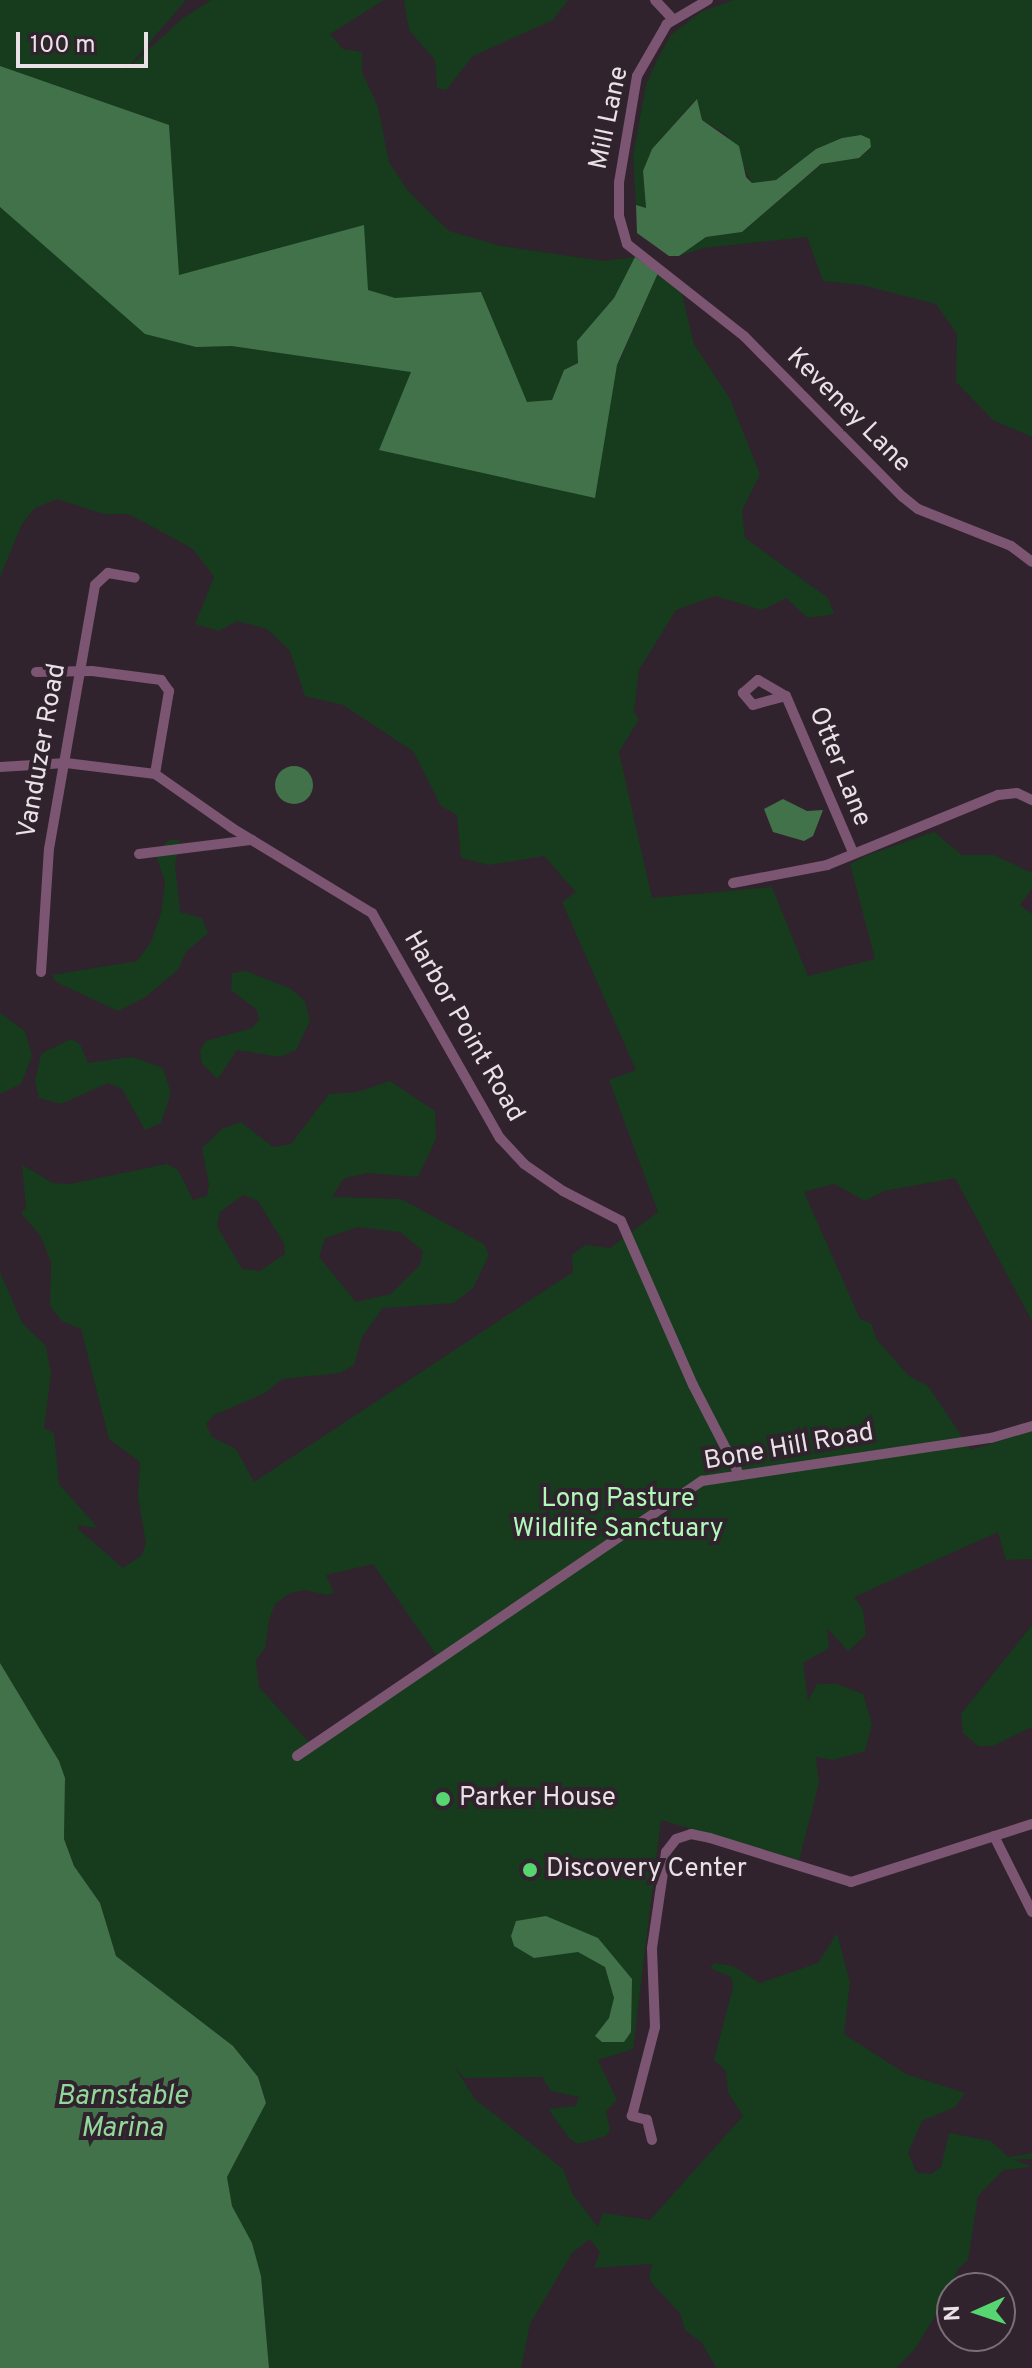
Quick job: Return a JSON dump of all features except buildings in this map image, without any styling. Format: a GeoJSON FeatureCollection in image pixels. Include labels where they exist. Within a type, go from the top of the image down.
{"type":"FeatureCollection","features":[{"type":"Feature","properties":{"kind":"street"},"geometry":{"type":"LineString","coordinates":[[655,0],[673,19]]}},
{"type":"Feature","properties":{"kind":"street","name":"Mill Lane"},"geometry":{"type":"LineString","coordinates":[[650,263],[631,249],[624,238],[618,201],[629,111],[648,52],[673,19],[708,0]]}},
{"type":"Feature","properties":{"kind":"street","name":"Keveney Lane"},"geometry":{"type":"LineString","coordinates":[[650,263],[744,336],[918,509],[1011,546],[1032,562]]}},
{"type":"Feature","properties":{"kind":"street","name":"Vanduzer Road"},"geometry":{"type":"LineString","coordinates":[[41,972],[47,861],[98,579],[121,572],[135,578]]}},
{"type":"Feature","properties":{"kind":"street"},"geometry":{"type":"LineString","coordinates":[[0,767],[66,763],[155,774],[167,686],[147,676],[36,672]]}},
{"type":"Feature","properties":{"kind":"street","name":"Otter Lane"},"geometry":{"type":"LineString","coordinates":[[786,696],[833,815],[853,852]]}},
{"type":"Feature","properties":{"kind":"street","name":"Harbor Point Road"},"geometry":{"type":"LineString","coordinates":[[155,774],[252,840],[372,913],[500,1138],[524,1164],[563,1191],[621,1221],[693,1385],[739,1474]]}},
{"type":"Feature","properties":{"kind":"street"},"geometry":{"type":"LineString","coordinates":[[733,883],[827,865],[853,852],[1008,793],[1032,800]]}},
{"type":"Feature","properties":{"kind":"street"},"geometry":{"type":"LineString","coordinates":[[139,854],[252,840]]}},
{"type":"Feature","properties":{"kind":"street","name":"Bone Hill Road"},"geometry":{"type":"LineString","coordinates":[[297,1756],[702,1481],[991,1438],[1032,1426]]}},
{"type":"Feature","properties":{"kind":"street"},"geometry":{"type":"LineString","coordinates":[[652,2140],[647,2120],[632,2116],[656,2019],[651,1959],[670,1844],[699,1835],[851,1882],[1032,1824]]}},
{"type":"Feature","properties":{"kind":"street"},"geometry":{"type":"LineString","coordinates":[[994,1836],[1032,1912]]}},
{"type":"Feature","properties":{"kind":"green space"},"geometry":{"type":"Polygon","coordinates":[[[0,0],[186,0],[124,72],[183,18],[211,0],[384,0],[330,34],[343,49],[362,52],[362,72],[378,107],[389,162],[408,191],[449,231],[501,246],[603,261],[635,257],[614,298],[577,341],[578,363],[564,371],[550,404],[530,429],[424,307],[336,281],[199,313],[0,79],[0,0]]]}},
{"type":"Feature","properties":{"kind":"green space"},"geometry":{"type":"Polygon","coordinates":[[[404,0],[568,0],[553,20],[473,56],[446,90],[437,88],[435,60],[409,30],[404,0]]]}},
{"type":"Feature","properties":{"kind":"green space"},"geometry":{"type":"Polygon","coordinates":[[[733,0],[1032,0],[1032,437],[993,420],[956,382],[957,334],[936,304],[862,285],[823,281],[807,237],[704,248],[679,256],[706,237],[742,232],[822,164],[859,158],[871,148],[791,167],[776,180],[752,183],[727,135],[702,120],[696,99],[652,149],[643,171],[646,209],[636,205],[633,156],[646,85],[656,62],[671,35],[701,12],[733,0]]]}},
{"type":"Feature","properties":{"kind":"green space","name":"Long Pasture Wildlife Sanctuary"},"geometry":{"type":"Polygon","coordinates":[[[0,107],[234,339],[283,315],[458,387],[568,417],[619,362],[658,273],[681,290],[694,344],[730,399],[760,474],[742,511],[745,538],[828,598],[834,614],[808,618],[786,598],[762,610],[715,596],[676,610],[639,670],[634,712],[639,719],[619,752],[652,898],[772,887],[808,976],[875,959],[850,864],[868,855],[934,832],[962,855],[994,855],[1032,873],[1032,889],[1020,905],[1032,914],[1032,1321],[955,1178],[884,1191],[865,1201],[834,1184],[804,1192],[860,1319],[871,1323],[877,1340],[909,1376],[928,1386],[971,1450],[1032,1431],[1032,1559],[1006,1560],[998,1532],[854,1597],[863,1610],[866,1635],[848,1651],[827,1628],[829,1648],[803,1663],[808,1701],[817,1684],[837,1684],[863,1694],[872,1724],[865,1751],[833,1760],[816,1757],[819,1783],[799,1860],[661,1820],[633,2049],[598,2060],[617,2100],[606,2111],[610,2130],[606,2136],[578,2144],[569,2138],[548,2109],[576,2106],[579,2097],[551,2091],[542,2077],[464,2078],[454,2066],[475,2099],[563,2169],[573,2195],[598,2227],[603,2213],[650,2220],[743,2116],[728,2092],[726,2071],[714,2060],[733,1987],[731,1977],[710,1968],[714,1963],[733,1966],[760,1983],[818,1963],[837,1933],[850,1983],[844,2034],[906,2074],[965,2093],[955,2107],[922,2121],[908,2153],[917,2173],[932,2174],[941,2167],[949,2133],[991,2141],[1008,2157],[1032,2153],[1032,2159],[1013,2159],[1032,2167],[1003,2170],[978,2196],[968,2260],[957,2272],[936,2272],[936,2315],[915,2349],[896,2368],[716,2368],[702,2343],[685,2330],[680,2313],[654,2286],[649,2277],[652,2264],[594,2268],[600,2252],[590,2239],[572,2253],[530,2324],[521,2368],[269,2368],[261,2276],[232,2206],[227,2177],[266,2103],[258,2077],[233,2046],[116,1956],[100,1903],[74,1866],[64,1839],[65,1778],[0,1663],[0,1272],[22,1323],[46,1346],[51,1374],[44,1428],[54,1433],[59,1484],[98,1528],[78,1525],[79,1530],[123,1568],[142,1555],[146,1543],[138,1497],[140,1462],[109,1439],[81,1329],[62,1321],[50,1306],[51,1262],[40,1235],[21,1213],[26,1208],[22,1165],[53,1183],[70,1184],[167,1164],[178,1170],[193,1200],[207,1196],[209,1185],[202,1148],[222,1129],[241,1122],[273,1147],[291,1144],[329,1094],[357,1092],[390,1081],[435,1111],[436,1139],[418,1177],[368,1173],[344,1178],[332,1197],[401,1199],[484,1244],[489,1255],[473,1288],[454,1303],[383,1308],[362,1337],[354,1365],[340,1373],[282,1379],[265,1393],[214,1415],[206,1424],[212,1437],[236,1449],[254,1482],[573,1272],[572,1255],[585,1245],[610,1248],[658,1212],[609,1080],[636,1070],[562,902],[576,892],[544,856],[489,865],[461,858],[457,815],[441,806],[413,751],[343,705],[305,696],[290,651],[267,629],[237,621],[219,631],[195,624],[214,577],[193,549],[129,514],[104,514],[57,499],[35,508],[22,524],[0,577],[0,107]],[[243,1195],[220,1212],[217,1226],[242,1269],[260,1271],[285,1254],[284,1244],[258,1201],[243,1195]],[[358,1227],[325,1238],[319,1257],[356,1302],[391,1294],[420,1265],[423,1251],[400,1232],[358,1227]],[[373,1564],[326,1575],[334,1593],[327,1595],[305,1590],[290,1593],[275,1604],[265,1648],[256,1660],[259,1687],[315,1749],[442,1663],[373,1564]]]}},
{"type":"Feature","properties":{"kind":"green space"},"geometry":{"type":"Polygon","coordinates":[[[169,840],[180,840],[175,865],[180,912],[202,918],[208,933],[186,952],[178,970],[144,998],[118,1011],[56,982],[52,975],[137,961],[151,942],[161,913],[165,882],[155,853],[169,840]]]}},
{"type":"Feature","properties":{"kind":"green space"},"geometry":{"type":"Polygon","coordinates":[[[246,971],[291,989],[305,1001],[310,1021],[296,1050],[280,1057],[237,1050],[218,1079],[202,1064],[200,1051],[206,1041],[252,1028],[259,1020],[257,1010],[231,990],[232,973],[246,971]]]}},
{"type":"Feature","properties":{"kind":"green space"},"geometry":{"type":"Polygon","coordinates":[[[0,1013],[25,1031],[32,1056],[21,1084],[0,1094],[0,1013]]]}},
{"type":"Feature","properties":{"kind":"green space"},"geometry":{"type":"Polygon","coordinates":[[[71,1039],[80,1044],[88,1063],[132,1057],[163,1068],[171,1093],[161,1123],[145,1130],[122,1089],[108,1083],[61,1104],[39,1098],[35,1082],[41,1054],[71,1039]]]}},
{"type":"Feature","properties":{"kind":"green space"},"geometry":{"type":"Polygon","coordinates":[[[1032,1625],[1032,1727],[993,1746],[978,1746],[963,1733],[961,1714],[1032,1625]]]}},
{"type":"Feature","properties":{"kind":"water"},"geometry":{"type":"Polygon","coordinates":[[[0,66],[169,125],[179,275],[364,225],[368,290],[395,298],[481,292],[527,402],[552,400],[564,370],[578,363],[577,341],[614,298],[635,257],[658,273],[617,365],[595,498],[379,450],[411,372],[232,346],[196,347],[145,334],[0,207],[0,66]]]}},
{"type":"Feature","properties":{"kind":"water"},"geometry":{"type":"Polygon","coordinates":[[[697,99],[702,120],[739,146],[746,177],[752,183],[776,180],[816,149],[842,138],[861,135],[870,139],[871,147],[859,158],[821,164],[742,232],[706,237],[679,256],[669,256],[637,233],[636,205],[646,208],[643,171],[652,149],[697,99]]]}},
{"type":"Feature","properties":{"kind":"water"},"geometry":{"type":"Polygon","coordinates":[[[294,766],[307,772],[313,785],[307,798],[294,804],[281,798],[275,785],[281,772],[294,766]]]}},
{"type":"Feature","properties":{"kind":"water"},"geometry":{"type":"Polygon","coordinates":[[[783,799],[807,811],[823,810],[813,836],[804,841],[773,832],[764,809],[783,799]]]}},
{"type":"Feature","properties":{"kind":"water","name":"Barnstable Marina"},"geometry":{"type":"Polygon","coordinates":[[[0,1663],[59,1761],[65,1778],[64,1839],[74,1866],[100,1903],[116,1956],[233,2046],[258,2077],[266,2103],[227,2177],[232,2206],[252,2243],[261,2276],[269,2368],[0,2368],[0,1663]]]}},
{"type":"Feature","properties":{"kind":"water"},"geometry":{"type":"Polygon","coordinates":[[[546,1916],[598,1938],[632,1979],[631,2032],[624,2042],[602,2042],[595,2036],[609,2018],[614,1998],[605,1967],[578,1952],[534,1958],[514,1946],[511,1936],[516,1921],[546,1916]]]}},
{"type":"Feature","properties":{"kind":"place","name":"Parker House"},"geometry":{"type":"Point","coordinates":[443,1799]}},
{"type":"Feature","properties":{"kind":"place","name":"Discovery Center"},"geometry":{"type":"Point","coordinates":[530,1870]}}]}
